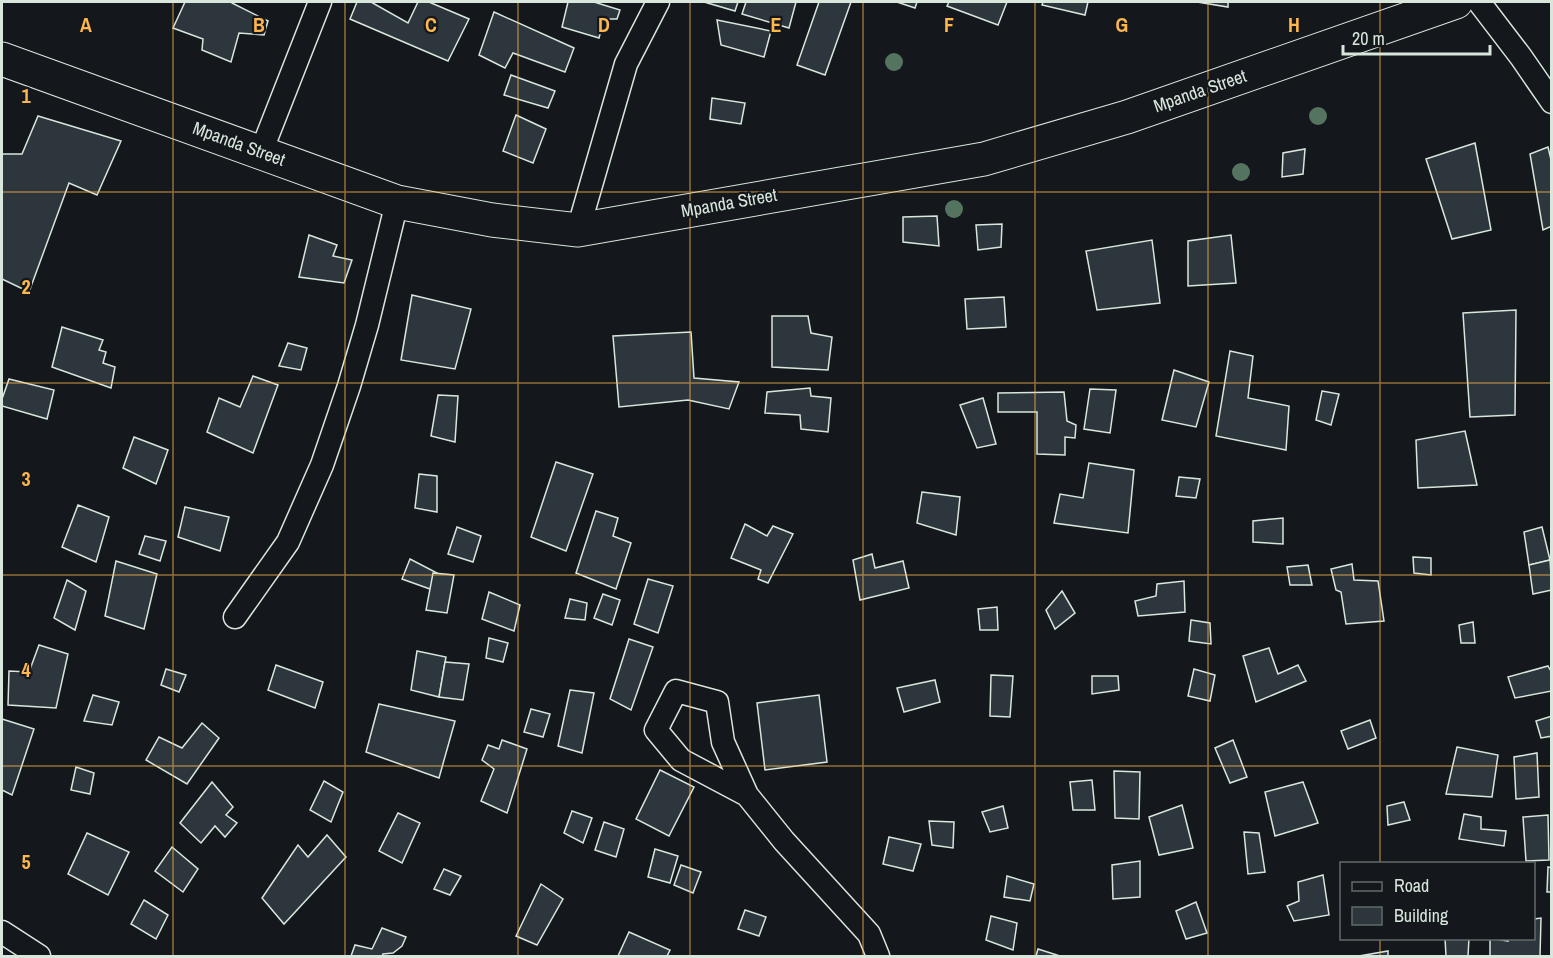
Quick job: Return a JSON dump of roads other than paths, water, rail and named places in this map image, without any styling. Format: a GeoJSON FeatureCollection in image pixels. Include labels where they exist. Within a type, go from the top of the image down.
{"type":"FeatureCollection","features":[{"type":"Feature","properties":{"kind":"street","name":"Mpanda Street"},"geometry":{"type":"LineString","coordinates":[[2,59],[397,202],[492,220],[578,230],[984,159],[1127,117],[1456,2]]}},
{"type":"Feature","properties":{"kind":"lane"},"geometry":{"type":"LineString","coordinates":[[261,152],[320,2]]}},
{"type":"Feature","properties":{"kind":"lane"},"geometry":{"type":"LineString","coordinates":[[578,230],[626,64],[658,2]]}},
{"type":"Feature","properties":{"kind":"lane"},"geometry":{"type":"LineString","coordinates":[[1479,2],[1521,57],[1551,102]]}},
{"type":"Feature","properties":{"kind":"lane"},"geometry":{"type":"LineString","coordinates":[[235,618],[288,542],[322,465],[367,324],[397,202]]}},
{"type":"Feature","properties":{"kind":"lane"},"geometry":{"type":"LineString","coordinates":[[747,795],[681,760],[656,730],[676,691],[717,702],[723,742],[747,795],[784,841],[870,934],[878,957]]}},
{"type":"Feature","properties":{"kind":"lane"},"geometry":{"type":"LineString","coordinates":[[2,933],[39,957]]}}]}
